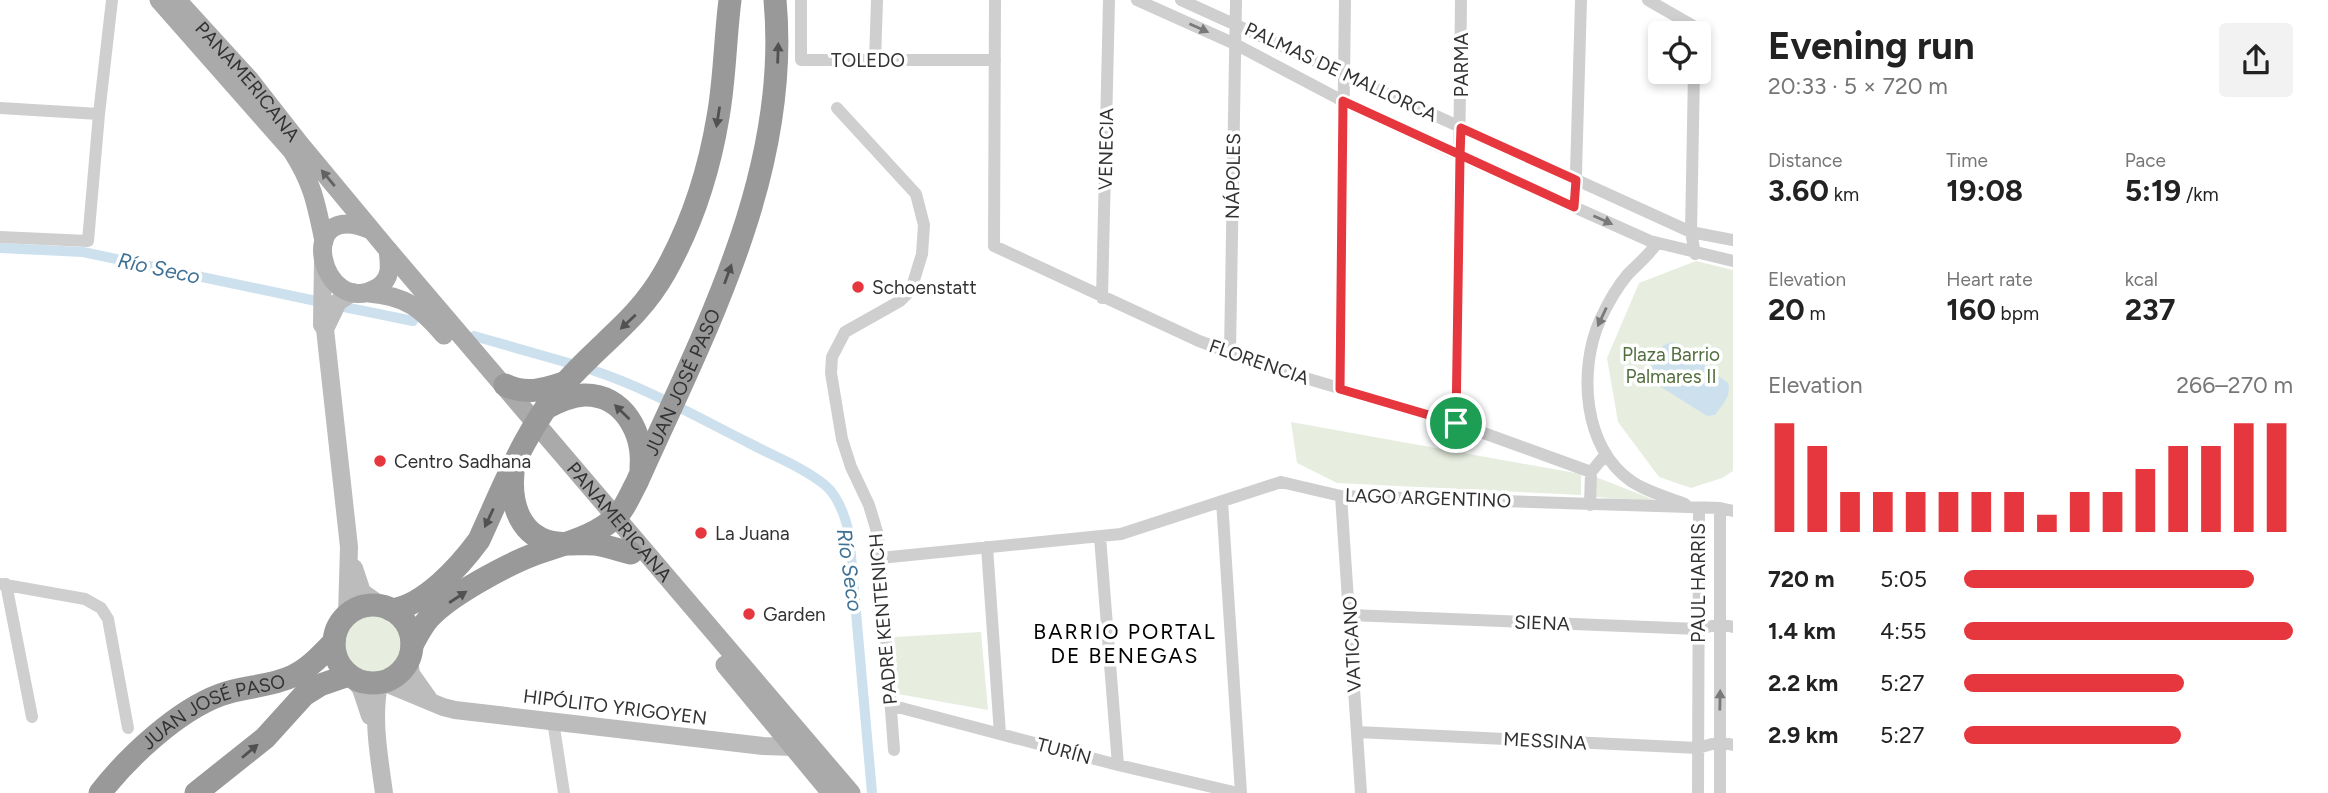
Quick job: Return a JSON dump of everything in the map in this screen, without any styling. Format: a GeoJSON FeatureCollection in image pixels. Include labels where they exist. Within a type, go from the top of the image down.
{"type":"FeatureCollection","features":[{"type":"Feature","properties":{"kind":"highway"},"geometry":{"type":"LineString","coordinates":[[387,608],[407,625],[411,652],[396,676],[381,683],[366,683],[351,677],[336,657],[334,642],[338,626],[347,615],[367,606],[404,608],[440,582],[470,552],[479,540],[538,421],[564,383],[636,315],[682,239],[697,202],[716,128],[730,0]]}},
{"type":"Feature","properties":{"kind":"highway","name":"JUAN JOSÉ PASO"},"geometry":{"type":"LineString","coordinates":[[411,652],[430,617],[470,589],[522,559],[573,543],[611,520],[640,475],[721,294],[758,182],[776,84],[779,36],[775,0]]}},
{"type":"Feature","properties":{"kind":"highway"},"geometry":{"type":"LineString","coordinates":[[505,385],[528,391],[544,390],[564,383]]}},
{"type":"Feature","properties":{"kind":"highway"},"geometry":{"type":"LineString","coordinates":[[538,421],[564,400],[586,395],[601,398],[620,408],[632,421],[636,432],[642,459],[640,475]]}},
{"type":"Feature","properties":{"kind":"highway"},"geometry":{"type":"LineString","coordinates":[[514,466],[513,499],[523,524],[536,536],[545,541],[606,546],[631,553]]}},
{"type":"Feature","properties":{"kind":"highway","name":"JUAN JOSÉ PASO"},"geometry":{"type":"LineString","coordinates":[[100,793],[147,745],[194,708],[220,695],[293,676],[310,665],[334,642]]}},
{"type":"Feature","properties":{"kind":"highway","name":"JUAN JOSÉ PASO"},"geometry":{"type":"LineString","coordinates":[[196,793],[264,738],[304,695],[320,685],[351,677]]}},
{"type":"Feature","properties":{"kind":"main road","name":"PANAMERICANA"},"geometry":{"type":"LineString","coordinates":[[159,0],[292,151],[303,168],[315,194],[324,241],[323,261],[330,278],[343,288],[389,294],[407,301],[424,313],[538,421]]}},
{"type":"Feature","properties":{"kind":"main road","name":"PANAMERICANA"},"geometry":{"type":"LineString","coordinates":[[177,0],[250,80],[371,230],[538,421],[611,520],[851,793]]}},
{"type":"Feature","properties":{"kind":"main road"},"geometry":{"type":"LineString","coordinates":[[324,241],[331,229],[345,224],[371,230]]}},
{"type":"Feature","properties":{"kind":"main road"},"geometry":{"type":"LineString","coordinates":[[361,292],[382,285],[388,278],[388,250]]}},
{"type":"Feature","properties":{"kind":"main road","name":"PANAMERICANA"},"geometry":{"type":"LineString","coordinates":[[611,520],[631,553],[831,793]]}},
{"type":"Feature","properties":{"kind":"street","name":"TOLEDO"},"geometry":{"type":"LineString","coordinates":[[801,0],[801,60],[995,60]]}},
{"type":"Feature","properties":{"kind":"street"},"geometry":{"type":"LineString","coordinates":[[875,61],[877,0]]}},
{"type":"Feature","properties":{"kind":"street"},"geometry":{"type":"LineString","coordinates":[[995,0],[995,60]]}},
{"type":"Feature","properties":{"kind":"street","name":"VENECIA"},"geometry":{"type":"LineString","coordinates":[[1102,298],[1109,0]]}},
{"type":"Feature","properties":{"kind":"street","name":"PALMAS DE MALLORCA"},"geometry":{"type":"LineString","coordinates":[[1137,0],[1235,44],[1343,101],[1574,207],[1657,243],[1733,261]]}},
{"type":"Feature","properties":{"kind":"street","name":"PALMAS DE MALLORCA"},"geometry":{"type":"LineString","coordinates":[[1181,0],[1691,232],[1733,240]]}},
{"type":"Feature","properties":{"kind":"street","name":"NÁPOLES"},"geometry":{"type":"LineString","coordinates":[[1230,352],[1236,0]]}},
{"type":"Feature","properties":{"kind":"street"},"geometry":{"type":"LineString","coordinates":[[1340,389],[1345,0]]}},
{"type":"Feature","properties":{"kind":"street","name":"PARMA"},"geometry":{"type":"LineString","coordinates":[[1456,423],[1461,0]]}},
{"type":"Feature","properties":{"kind":"street"},"geometry":{"type":"LineString","coordinates":[[1574,207],[1581,0]]}},
{"type":"Feature","properties":{"kind":"street"},"geometry":{"type":"LineString","coordinates":[[1648,0],[1681,21]]}},
{"type":"Feature","properties":{"kind":"street"},"geometry":{"type":"LineString","coordinates":[[0,237],[88,241],[99,114],[114,1]]}},
{"type":"Feature","properties":{"kind":"street","name":"FLORENCIA"},"geometry":{"type":"LineString","coordinates":[[995,60],[994,246],[1199,341],[1272,368],[1456,423],[1591,472]]}},
{"type":"Feature","properties":{"kind":"street"},"geometry":{"type":"LineString","coordinates":[[1694,84],[1691,232],[1695,254]]}},
{"type":"Feature","properties":{"kind":"street"},"geometry":{"type":"LineString","coordinates":[[0,108],[99,114]]}},
{"type":"Feature","properties":{"kind":"street","name":"PADRE KENTENICH"},"geometry":{"type":"LineString","coordinates":[[837,108],[916,194],[924,225],[922,254],[912,290],[900,301],[845,332],[832,357],[831,373],[842,439],[851,467],[869,505],[878,535],[894,750]]}},
{"type":"Feature","properties":{"kind":"street","name":"PAUL HARRIS"},"geometry":{"type":"LineString","coordinates":[[1657,243],[1627,276],[1600,320],[1589,355],[1587,386],[1590,410],[1605,454],[1617,470],[1632,482],[1655,493],[1699,509],[1698,793]]}},
{"type":"Feature","properties":{"kind":"street"},"geometry":{"type":"LineString","coordinates":[[323,261],[322,330],[326,342]]}},
{"type":"Feature","properties":{"kind":"street"},"geometry":{"type":"LineString","coordinates":[[361,292],[338,302],[324,329],[349,547],[355,575],[362,592],[387,608]]}},
{"type":"Feature","properties":{"kind":"street"},"geometry":{"type":"LineString","coordinates":[[1590,505],[1591,472],[1605,454]]}},
{"type":"Feature","properties":{"kind":"street","name":"LAGO ARGENTINO"},"geometry":{"type":"LineString","coordinates":[[880,558],[1121,534],[1281,482],[1341,496],[1726,509]]}},
{"type":"Feature","properties":{"kind":"street","name":"VATICANO"},"geometry":{"type":"LineString","coordinates":[[1341,496],[1361,793]]}},
{"type":"Feature","properties":{"kind":"street"},"geometry":{"type":"LineString","coordinates":[[1222,501],[1239,793]]}},
{"type":"Feature","properties":{"kind":"street","name":"PAUL HARRIS"},"geometry":{"type":"LineString","coordinates":[[1720,793],[1719,742],[1727,626],[1726,509],[1733,501]]}},
{"type":"Feature","properties":{"kind":"street"},"geometry":{"type":"LineString","coordinates":[[1100,537],[1118,765]]}},
{"type":"Feature","properties":{"kind":"street"},"geometry":{"type":"LineString","coordinates":[[347,615],[349,547]]}},
{"type":"Feature","properties":{"kind":"street"},"geometry":{"type":"LineString","coordinates":[[987,547],[1000,734]]}},
{"type":"Feature","properties":{"kind":"street"},"geometry":{"type":"LineString","coordinates":[[32,717],[3,584],[85,599],[101,608],[108,619],[128,728]]}},
{"type":"Feature","properties":{"kind":"street","name":"SIENA"},"geometry":{"type":"LineString","coordinates":[[1350,615],[1698,629],[1727,626]]}},
{"type":"Feature","properties":{"kind":"street"},"geometry":{"type":"LineString","coordinates":[[411,652],[411,674],[432,703]]}},
{"type":"Feature","properties":{"kind":"street"},"geometry":{"type":"LineString","coordinates":[[351,677],[366,698],[375,733],[384,793]]}},
{"type":"Feature","properties":{"kind":"street"},"geometry":{"type":"LineString","coordinates":[[375,733],[375,706],[381,683]]}},
{"type":"Feature","properties":{"kind":"street","name":"HIPÓLITO YRIGOYEN"},"geometry":{"type":"LineString","coordinates":[[381,683],[455,710],[763,746],[794,747]]}},
{"type":"Feature","properties":{"kind":"street","name":"TURÍN"},"geometry":{"type":"LineString","coordinates":[[890,705],[1118,765],[1239,793]]}},
{"type":"Feature","properties":{"kind":"street"},"geometry":{"type":"LineString","coordinates":[[553,721],[564,793]]}},
{"type":"Feature","properties":{"kind":"street","name":"MESSINA"},"geometry":{"type":"LineString","coordinates":[[1357,732],[1698,748],[1719,742],[1733,745]]}},
{"type":"Feature","properties":{"kind":"green space","name":"Plaza Barrio Palmares II"},"geometry":{"type":"Polygon","coordinates":[[[1696,261],[1733,270],[1733,471],[1722,478],[1691,488],[1659,477],[1618,422],[1607,358],[1639,283],[1696,261]]]}},
{"type":"Feature","properties":{"kind":"green space"},"geometry":{"type":"Polygon","coordinates":[[[1291,422],[1581,474],[1581,495],[1337,483],[1297,463],[1291,422]]]}},
{"type":"Feature","properties":{"kind":"green space"},"geometry":{"type":"Polygon","coordinates":[[[1596,477],[1657,501],[1596,497],[1596,477]]]}},
{"type":"Feature","properties":{"kind":"green space"},"geometry":{"type":"Polygon","coordinates":[[[367,612],[379,612],[395,621],[402,631],[402,655],[395,665],[379,674],[367,674],[356,669],[347,660],[342,649],[342,637],[347,626],[356,617],[367,612]]]}},
{"type":"Feature","properties":{"kind":"green space"},"geometry":{"type":"Polygon","coordinates":[[[981,632],[988,710],[898,694],[894,637],[981,632]]]}},
{"type":"Feature","properties":{"kind":"water"},"geometry":{"type":"Polygon","coordinates":[[[1673,342],[1728,383],[1727,396],[1715,415],[1707,416],[1650,380],[1657,351],[1673,342]]]}},
{"type":"Feature","properties":{"kind":"waterway","name":"Río Seco"},"geometry":{"type":"LineString","coordinates":[[0,248],[83,252],[316,301]]}},
{"type":"Feature","properties":{"kind":"waterway","name":"Río Seco"},"geometry":{"type":"LineString","coordinates":[[344,307],[413,321]]}},
{"type":"Feature","properties":{"kind":"waterway","name":"Río Seco"},"geometry":{"type":"LineString","coordinates":[[474,336],[572,364]]}},
{"type":"Feature","properties":{"kind":"waterway","name":"Río Seco"},"geometry":{"type":"LineString","coordinates":[[592,370],[652,394],[788,462],[825,485],[834,495],[849,533],[872,793]]}},
{"type":"Feature","properties":{"kind":"place","name":"Schoenstatt"},"geometry":{"type":"Point","coordinates":[858,287]}},
{"type":"Feature","properties":{"kind":"place","name":"Centro Sadhana"},"geometry":{"type":"Point","coordinates":[380,461]}},
{"type":"Feature","properties":{"kind":"place","name":"La Juana"},"geometry":{"type":"Point","coordinates":[701,533]}},
{"type":"Feature","properties":{"kind":"place","name":"Garden"},"geometry":{"type":"Point","coordinates":[749,614]}},
{"type":"Feature","properties":{"kind":"district","name":"BARRIO PORTAL DE BENEGAS"},"geometry":{"type":"Point","coordinates":[1125,643]}},
{"type":"Feature","properties":{"kind":"route"},"geometry":{"type":"LineString","coordinates":[[1456,423],[1340,389],[1343,101],[1460,156],[1574,207],[1576,180],[1461,128],[1460,156],[1456,423]]}}]}
